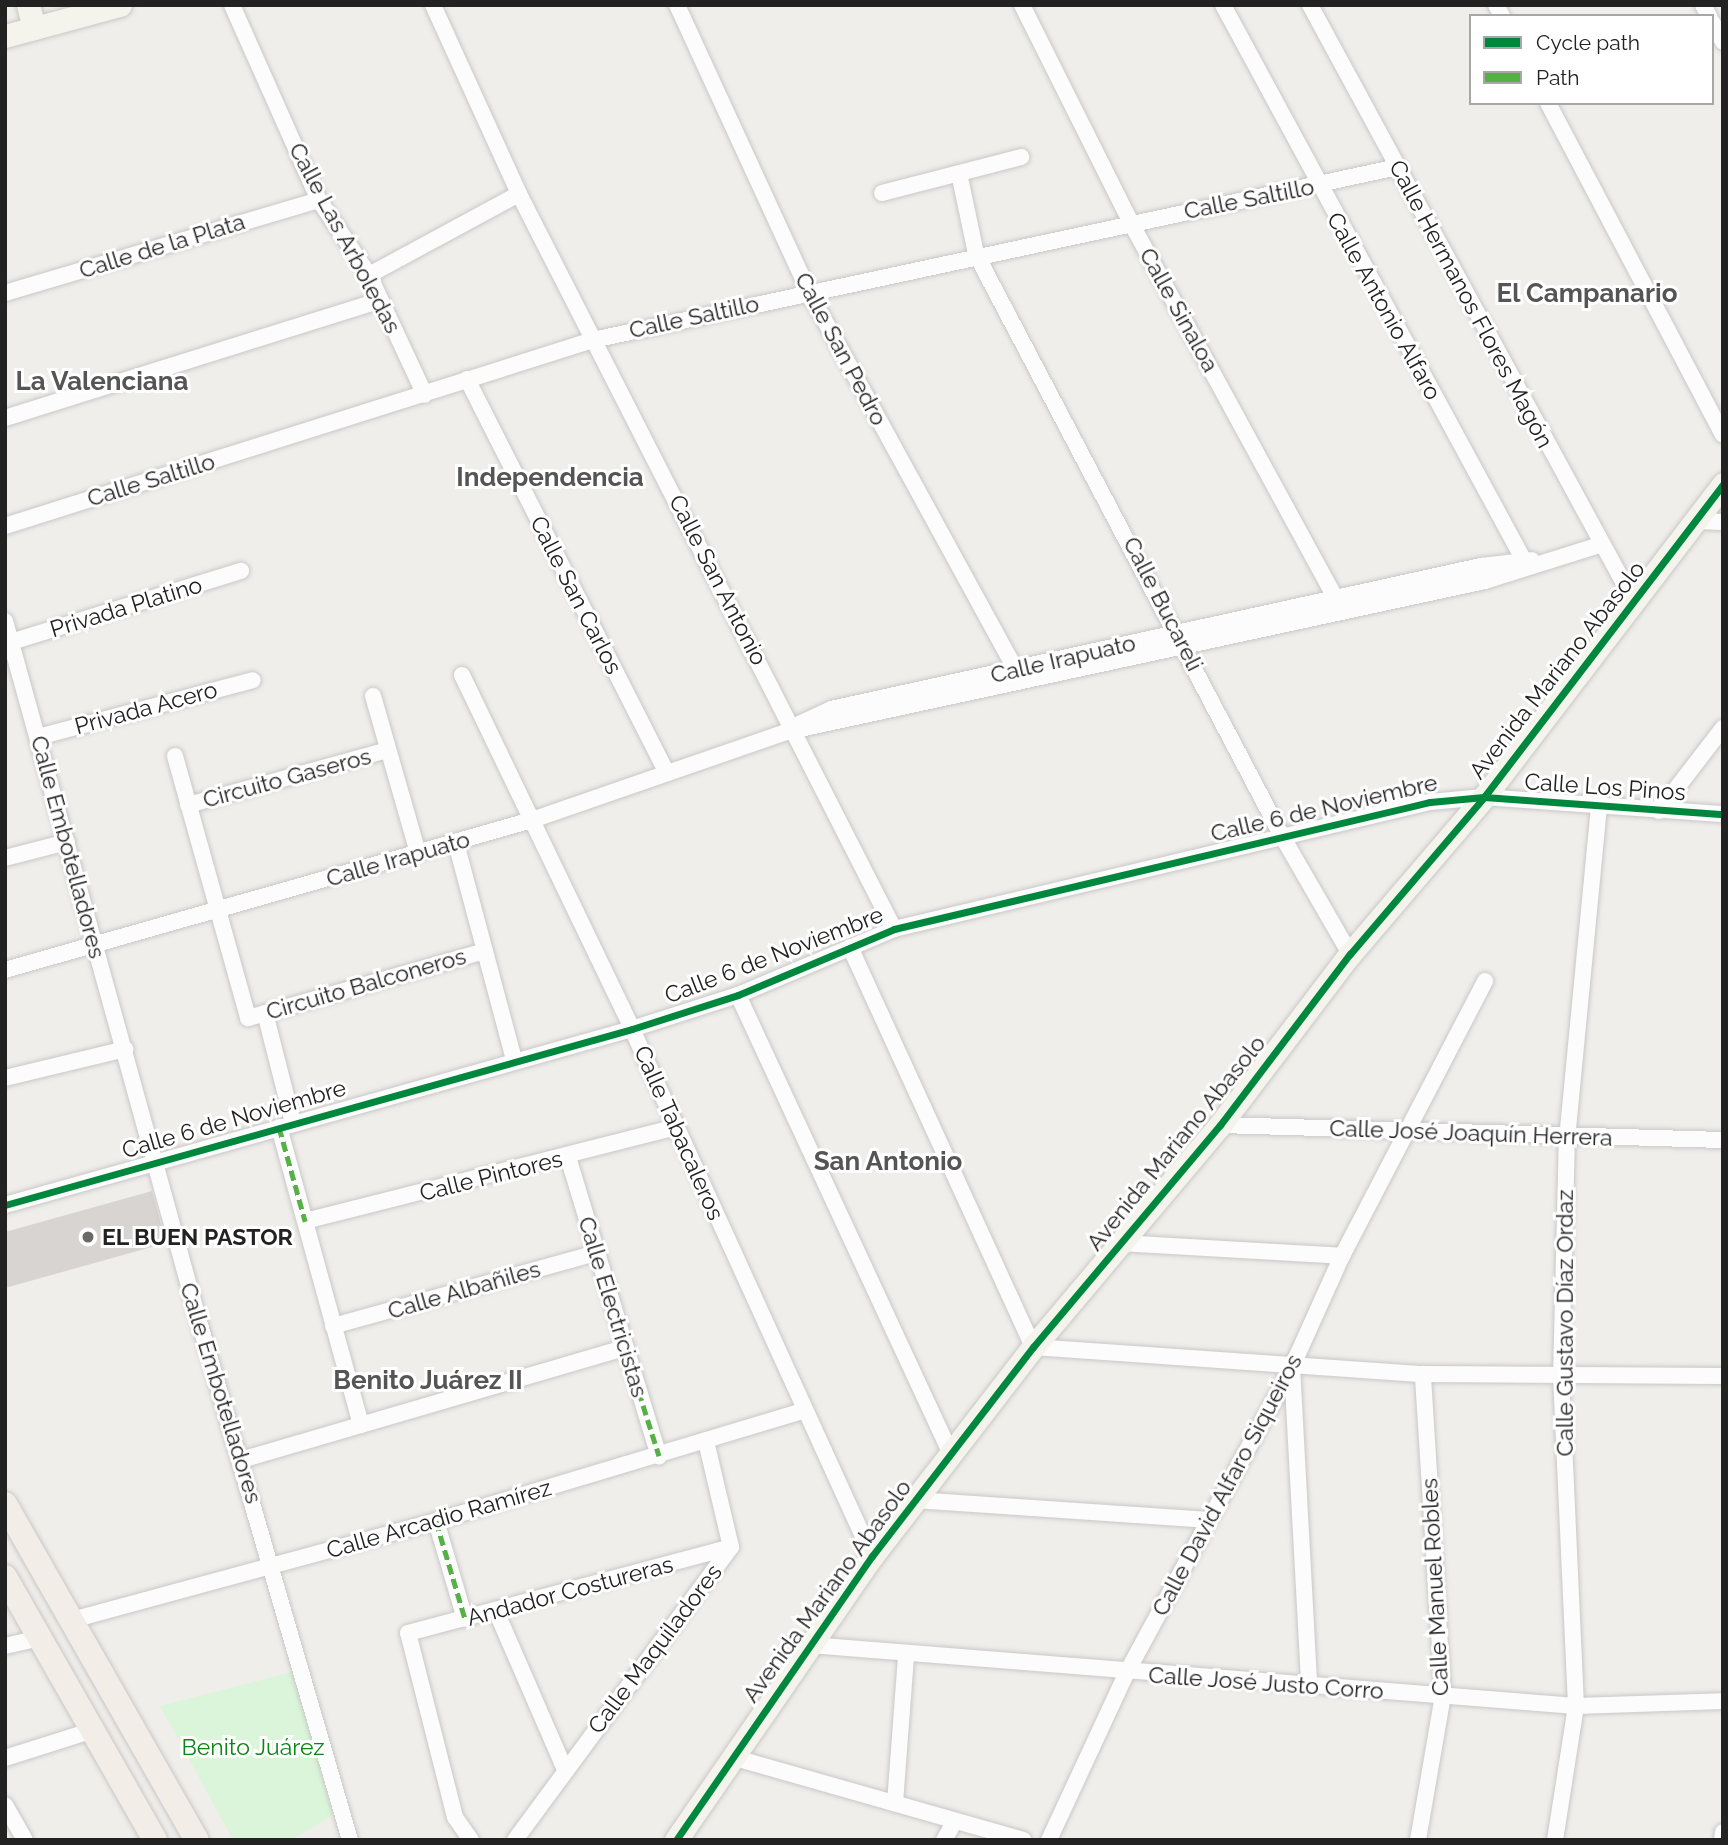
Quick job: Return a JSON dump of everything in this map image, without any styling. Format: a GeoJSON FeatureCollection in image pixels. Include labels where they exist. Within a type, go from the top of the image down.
{"type":"FeatureCollection","features":[{"type":"Feature","properties":{"kind":"main road"},"geometry":{"type":"LineString","coordinates":[[5,1504],[197,1840]]}},
{"type":"Feature","properties":{"kind":"main road"},"geometry":{"type":"LineString","coordinates":[[5,1577],[90,1731],[155,1840]]}},
{"type":"Feature","properties":{"kind":"street"},"geometry":{"type":"LineString","coordinates":[[28,5],[34,28]]}},
{"type":"Feature","properties":{"kind":"street"},"geometry":{"type":"LineString","coordinates":[[5,36],[120,5]]}},
{"type":"Feature","properties":{"kind":"street","name":"Calle Las Arboledas"},"geometry":{"type":"LineString","coordinates":[[232,5],[319,200],[369,275],[425,395]]}},
{"type":"Feature","properties":{"kind":"street","name":"Calle San Antonio"},"geometry":{"type":"LineString","coordinates":[[433,5],[519,194],[894,929]]}},
{"type":"Feature","properties":{"kind":"street","name":"Calle San Pedro"},"geometry":{"type":"LineString","coordinates":[[677,5],[808,292],[1020,676]]}},
{"type":"Feature","properties":{"kind":"street","name":"Calle Sinaloa"},"geometry":{"type":"LineString","coordinates":[[1021,5],[1131,223],[1340,605]]}},
{"type":"Feature","properties":{"kind":"street","name":"Calle Antonio Alfaro"},"geometry":{"type":"LineString","coordinates":[[1223,5],[1317,186],[1526,564]]}},
{"type":"Feature","properties":{"kind":"street","name":"Calle Hermanos Flores Magón"},"geometry":{"type":"LineString","coordinates":[[1310,5],[1599,545],[1634,602]]}},
{"type":"Feature","properties":{"kind":"street"},"geometry":{"type":"LineString","coordinates":[[1714,26],[1723,42]]}},
{"type":"Feature","properties":{"kind":"street"},"geometry":{"type":"LineString","coordinates":[[1549,105],[1723,435]]}},
{"type":"Feature","properties":{"kind":"street"},"geometry":{"type":"LineString","coordinates":[[882,193],[1021,157]]}},
{"type":"Feature","properties":{"kind":"street","name":"Calle Saltillo"},"geometry":{"type":"LineString","coordinates":[[5,526],[593,340],[976,254],[1317,186],[1398,167]]}},
{"type":"Feature","properties":{"kind":"street","name":"Calle Bucareli"},"geometry":{"type":"LineString","coordinates":[[958,173],[976,254],[1182,640],[1282,836],[1350,954]]}},
{"type":"Feature","properties":{"kind":"street"},"geometry":{"type":"LineString","coordinates":[[369,275],[519,194]]}},
{"type":"Feature","properties":{"kind":"street","name":"Calle de la Plata"},"geometry":{"type":"LineString","coordinates":[[5,293],[319,200]]}},
{"type":"Feature","properties":{"kind":"street"},"geometry":{"type":"LineString","coordinates":[[5,418],[381,300]]}},
{"type":"Feature","properties":{"kind":"street","name":"Calle San Carlos"},"geometry":{"type":"LineString","coordinates":[[467,379],[667,774]]}},
{"type":"Feature","properties":{"kind":"street","name":"Avenida Mariano Abasolo"},"geometry":{"type":"LineString","coordinates":[[676,1840],[872,1556],[1032,1347],[1220,1125],[1350,954],[1485,797],[1723,484]]}},
{"type":"Feature","properties":{"kind":"street"},"geometry":{"type":"LineString","coordinates":[[1696,521],[1723,523]]}},
{"type":"Feature","properties":{"kind":"street","name":"Calle Irapuato"},"geometry":{"type":"LineString","coordinates":[[5,970],[532,820],[792,730],[831,709],[1020,676],[1550,559],[1599,545]]}},
{"type":"Feature","properties":{"kind":"street","name":"Privada Platino"},"geometry":{"type":"LineString","coordinates":[[11,642],[241,571]]}},
{"type":"Feature","properties":{"kind":"street","name":"Calle Embotelladores"},"geometry":{"type":"LineString","coordinates":[[5,621],[155,1160],[274,1566],[350,1840]]}},
{"type":"Feature","properties":{"kind":"street","name":"Calle Tabacaleros"},"geometry":{"type":"LineString","coordinates":[[462,675],[632,1029],[803,1411],[872,1556]]}},
{"type":"Feature","properties":{"kind":"street","name":"Privada Acero"},"geometry":{"type":"LineString","coordinates":[[38,737],[253,680]]}},
{"type":"Feature","properties":{"kind":"street"},"geometry":{"type":"LineString","coordinates":[[373,696],[388,750]]}},
{"type":"Feature","properties":{"kind":"street"},"geometry":{"type":"LineString","coordinates":[[1659,811],[1723,728]]}},
{"type":"Feature","properties":{"kind":"street","name":"Circuito Gaseros"},"geometry":{"type":"LineString","coordinates":[[217,911],[188,805],[388,750],[418,853]]}},
{"type":"Feature","properties":{"kind":"street"},"geometry":{"type":"LineString","coordinates":[[175,756],[188,805]]}},
{"type":"Feature","properties":{"kind":"street","name":"Calle Los Pinos"},"geometry":{"type":"LineString","coordinates":[[1485,797],[1723,814]]}},
{"type":"Feature","properties":{"kind":"street","name":"Calle 6 de Noviembre"},"geometry":{"type":"LineString","coordinates":[[5,1205],[514,1059],[632,1029],[738,995],[894,929],[1430,802],[1485,797]]}},
{"type":"Feature","properties":{"kind":"street","name":"Calle Gustavo Díaz Ordaz"},"geometry":{"type":"LineString","coordinates":[[1555,1840],[1576,1706],[1561,1378],[1567,1139],[1599,806]]}},
{"type":"Feature","properties":{"kind":"street"},"geometry":{"type":"LineString","coordinates":[[5,858],[67,842]]}},
{"type":"Feature","properties":{"kind":"street","name":"Circuito Balconeros"},"geometry":{"type":"LineString","coordinates":[[217,911],[248,1018],[485,951],[456,843]]}},
{"type":"Feature","properties":{"kind":"street"},"geometry":{"type":"LineString","coordinates":[[850,947],[1032,1347],[1423,1374],[1561,1378],[1723,1376]]}},
{"type":"Feature","properties":{"kind":"street"},"geometry":{"type":"LineString","coordinates":[[485,951],[514,1059]]}},
{"type":"Feature","properties":{"kind":"street","name":"Calle David Alfaro Siqueiros"},"geometry":{"type":"LineString","coordinates":[[1049,1840],[1126,1674],[1205,1520],[1292,1367],[1342,1256],[1485,981]]}},
{"type":"Feature","properties":{"kind":"street"},"geometry":{"type":"LineString","coordinates":[[738,995],[951,1454]]}},
{"type":"Feature","properties":{"kind":"street"},"geometry":{"type":"LineString","coordinates":[[265,1013],[305,1220],[361,1425]]}},
{"type":"Feature","properties":{"kind":"street"},"geometry":{"type":"LineString","coordinates":[[5,1078],[126,1049]]}},
{"type":"Feature","properties":{"kind":"street","name":"Calle José Joaquín Herrera"},"geometry":{"type":"LineString","coordinates":[[1220,1125],[1406,1130],[1567,1139],[1723,1140]]}},
{"type":"Feature","properties":{"kind":"street","name":"Calle Pintores"},"geometry":{"type":"LineString","coordinates":[[305,1220],[568,1157],[676,1127]]}},
{"type":"Feature","properties":{"kind":"street","name":"Calle Electricistas"},"geometry":{"type":"LineString","coordinates":[[568,1157],[659,1456]]}},
{"type":"Feature","properties":{"kind":"street"},"geometry":{"type":"LineString","coordinates":[[1119,1243],[1342,1256]]}},
{"type":"Feature","properties":{"kind":"street","name":"Calle Albañiles"},"geometry":{"type":"LineString","coordinates":[[333,1326],[596,1253]]}},
{"type":"Feature","properties":{"kind":"street"},"geometry":{"type":"LineString","coordinates":[[241,1460],[625,1348]]}},
{"type":"Feature","properties":{"kind":"street"},"geometry":{"type":"LineString","coordinates":[[1292,1367],[1309,1684]]}},
{"type":"Feature","properties":{"kind":"street","name":"Calle Manuel Robles"},"geometry":{"type":"LineString","coordinates":[[1418,1840],[1443,1695],[1423,1374]]}},
{"type":"Feature","properties":{"kind":"street","name":"Calle Arcadio Ramírez"},"geometry":{"type":"LineString","coordinates":[[72,1620],[436,1521],[803,1411]]}},
{"type":"Feature","properties":{"kind":"street","name":"Calle Maquiladores"},"geometry":{"type":"LineString","coordinates":[[515,1840],[731,1546],[706,1441]]}},
{"type":"Feature","properties":{"kind":"street"},"geometry":{"type":"LineString","coordinates":[[915,1500],[1205,1520]]}},
{"type":"Feature","properties":{"kind":"street"},"geometry":{"type":"LineString","coordinates":[[436,1521],[465,1619]]}},
{"type":"Feature","properties":{"kind":"street","name":"Andador Costureras"},"geometry":{"type":"LineString","coordinates":[[471,1840],[454,1816],[408,1633],[731,1546]]}},
{"type":"Feature","properties":{"kind":"street"},"geometry":{"type":"LineString","coordinates":[[496,1611],[565,1770]]}},
{"type":"Feature","properties":{"kind":"street"},"geometry":{"type":"LineString","coordinates":[[5,1646],[39,1638]]}},
{"type":"Feature","properties":{"kind":"street","name":"Calle José Justo Corro"},"geometry":{"type":"LineString","coordinates":[[810,1645],[906,1657],[1126,1674],[1309,1684],[1576,1706],[1723,1700]]}},
{"type":"Feature","properties":{"kind":"street"},"geometry":{"type":"LineString","coordinates":[[895,1803],[906,1657]]}},
{"type":"Feature","properties":{"kind":"street"},"geometry":{"type":"LineString","coordinates":[[5,1758],[90,1731]]}},
{"type":"Feature","properties":{"kind":"street"},"geometry":{"type":"LineString","coordinates":[[732,1757],[1023,1840]]}},
{"type":"Feature","properties":{"kind":"street"},"geometry":{"type":"LineString","coordinates":[[5,1805],[24,1840]]}},
{"type":"Feature","properties":{"kind":"street"},"geometry":{"type":"LineString","coordinates":[[944,1840],[955,1821]]}},
{"type":"Feature","properties":{"kind":"street"},"geometry":{"type":"LineString","coordinates":[[1722,1840],[1723,1832]]}},
{"type":"Feature","properties":{"kind":"green space","name":"Benito Juárez"},"geometry":{"type":"Polygon","coordinates":[[[296,1671],[338,1812],[292,1840],[233,1840],[160,1706],[296,1671]]]}},
{"type":"Feature","properties":{"kind":"building","name":"EL BUEN PASTOR"},"geometry":{"type":"Polygon","coordinates":[[[152,1191],[166,1243],[5,1288],[5,1232],[152,1191]]]}},
{"type":"Feature","properties":{"kind":"marked path"},"geometry":{"type":"LineString","coordinates":[[279,1127],[305,1221]]}},
{"type":"Feature","properties":{"kind":"marked path"},"geometry":{"type":"LineString","coordinates":[[625,1348],[659,1456]]}},
{"type":"Feature","properties":{"kind":"marked path"},"geometry":{"type":"LineString","coordinates":[[436,1521],[465,1619]]}},
{"type":"Feature","properties":{"kind":"cycle path"},"geometry":{"type":"LineString","coordinates":[[676,1840],[872,1556],[1033,1347],[1220,1125],[1350,954],[1484,797],[1723,484]]}},
{"type":"Feature","properties":{"kind":"cycle path"},"geometry":{"type":"LineString","coordinates":[[5,1205],[632,1029],[738,995],[894,929],[1430,802],[1484,797],[1723,814]]}},
{"type":"Feature","properties":{"kind":"place","name":"EL BUEN PASTOR"},"geometry":{"type":"Point","coordinates":[88,1237]}},
{"type":"Feature","properties":{"kind":"district","name":"El Campanario"},"geometry":{"type":"Point","coordinates":[1587,294]}},
{"type":"Feature","properties":{"kind":"district","name":"La Valenciana"},"geometry":{"type":"Point","coordinates":[102,382]}},
{"type":"Feature","properties":{"kind":"district","name":"Independencia"},"geometry":{"type":"Point","coordinates":[550,478]}},
{"type":"Feature","properties":{"kind":"district","name":"San Antonio"},"geometry":{"type":"Point","coordinates":[888,1162]}},
{"type":"Feature","properties":{"kind":"district","name":"Benito Juárez II"},"geometry":{"type":"Point","coordinates":[428,1381]}}]}
